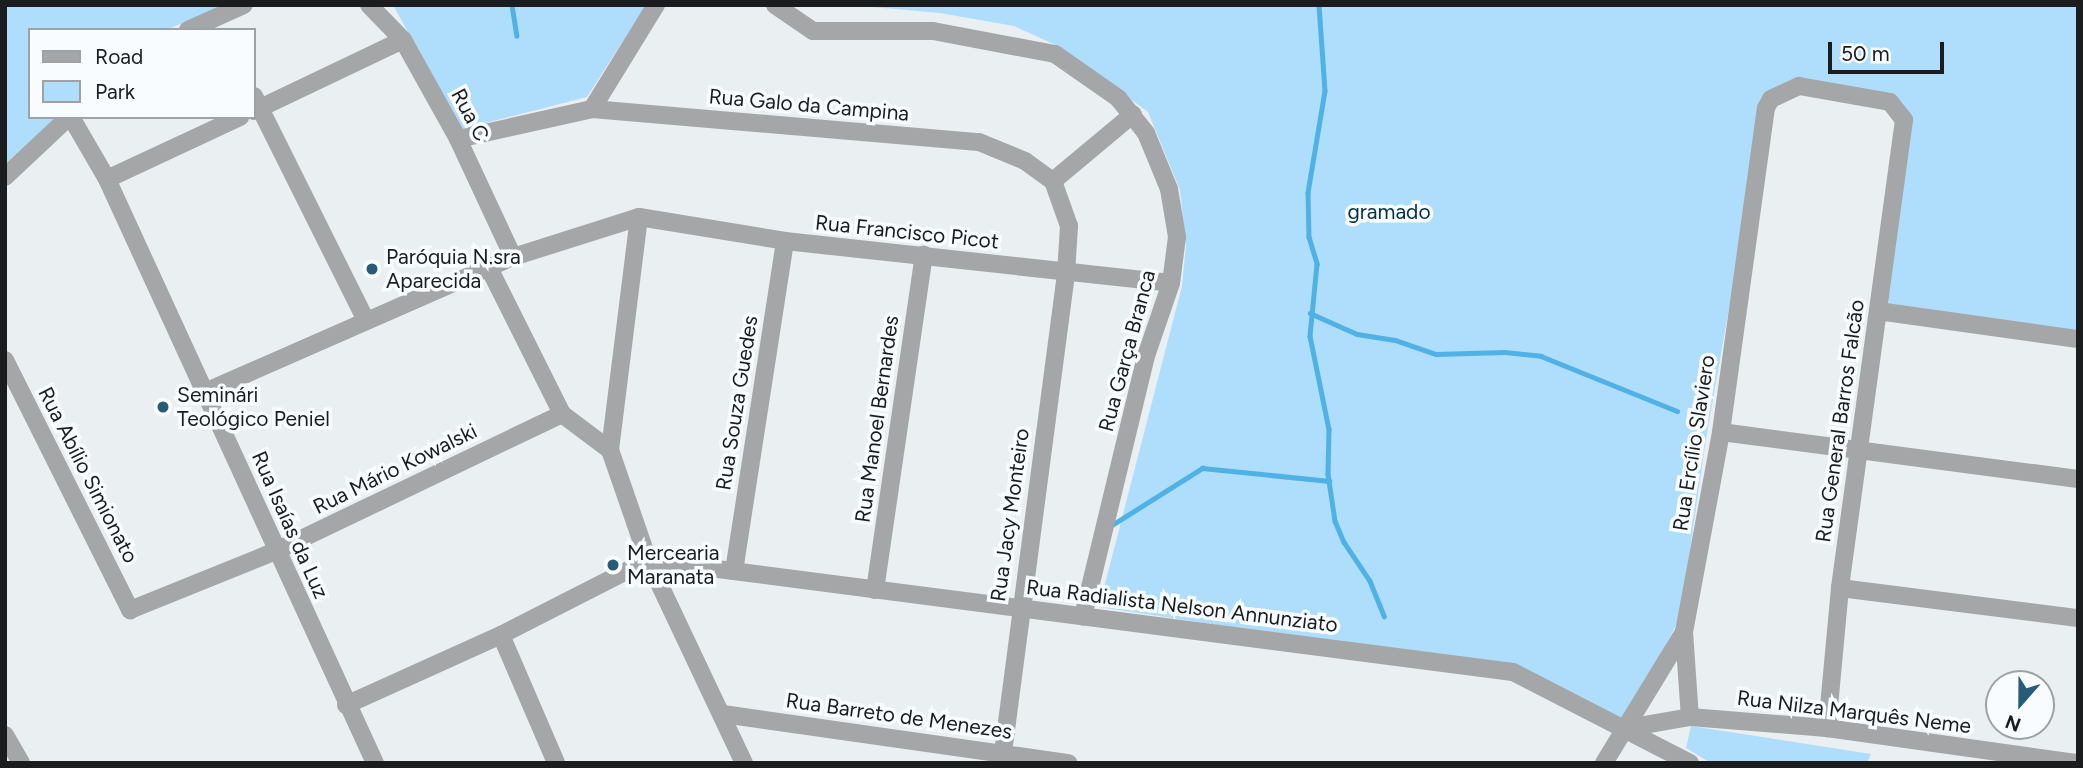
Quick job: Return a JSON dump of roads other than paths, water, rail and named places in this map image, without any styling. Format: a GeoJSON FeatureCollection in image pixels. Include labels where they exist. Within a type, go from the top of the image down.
{"type":"FeatureCollection","features":[{"type":"Feature","properties":{"kind":"street"},"geometry":{"type":"LineString","coordinates":[[197,28],[218,23],[244,5]]}},
{"type":"Feature","properties":{"kind":"street","name":"Rua C"},"geometry":{"type":"LineString","coordinates":[[369,5],[403,40],[458,139],[513,257]]}},
{"type":"Feature","properties":{"kind":"street"},"geometry":{"type":"LineString","coordinates":[[592,109],[656,5]]}},
{"type":"Feature","properties":{"kind":"street","name":"Rua Garça Branca"},"geometry":{"type":"LineString","coordinates":[[775,5],[813,31],[896,28],[1031,46],[1064,60],[1133,114],[1146,133],[1169,189],[1177,237],[1171,283],[1146,356],[1083,616]]}},
{"type":"Feature","properties":{"kind":"street"},"geometry":{"type":"LineString","coordinates":[[365,319],[256,105],[403,40]]}},
{"type":"Feature","properties":{"kind":"street","name":"Rua General Barros Falcão"},"geometry":{"type":"LineString","coordinates":[[1766,108],[1777,95],[1799,86],[1890,102],[1905,120],[1840,588],[1827,728]]}},
{"type":"Feature","properties":{"kind":"street","name":"Rua Ercílio Slaviero"},"geometry":{"type":"LineString","coordinates":[[1604,763],[1684,632],[1721,432],[1766,108]]}},
{"type":"Feature","properties":{"kind":"street","name":"Rua Galo da Campina"},"geometry":{"type":"LineString","coordinates":[[458,139],[592,109],[979,142],[1025,161],[1054,181]]}},
{"type":"Feature","properties":{"kind":"street"},"geometry":{"type":"LineString","coordinates":[[1066,274],[1069,226],[1054,181],[1133,114]]}},
{"type":"Feature","properties":{"kind":"street"},"geometry":{"type":"LineString","coordinates":[[5,177],[68,119]]}},
{"type":"Feature","properties":{"kind":"street","name":"Rua Isaías da Luz"},"geometry":{"type":"LineString","coordinates":[[71,119],[107,179],[346,705],[375,763]]}},
{"type":"Feature","properties":{"kind":"street"},"geometry":{"type":"LineString","coordinates":[[107,179],[236,119]]}},
{"type":"Feature","properties":{"kind":"street"},"geometry":{"type":"LineString","coordinates":[[205,392],[365,319],[513,257],[639,217],[610,450],[648,560],[744,763]]}},
{"type":"Feature","properties":{"kind":"street","name":"Rua Francisco Picot"},"geometry":{"type":"LineString","coordinates":[[639,217],[785,241],[924,255],[1066,274],[1171,283]]}},
{"type":"Feature","properties":{"kind":"street","name":"Rua Souza Guedes"},"geometry":{"type":"LineString","coordinates":[[734,571],[785,241]]}},
{"type":"Feature","properties":{"kind":"street","name":"Rua Manoel Bernardes"},"geometry":{"type":"LineString","coordinates":[[875,590],[924,255]]}},
{"type":"Feature","properties":{"kind":"street"},"geometry":{"type":"LineString","coordinates":[[489,268],[562,414],[610,450]]}},
{"type":"Feature","properties":{"kind":"street","name":"Rua Jacy Monteiro"},"geometry":{"type":"LineString","coordinates":[[1002,759],[1066,274]]}},
{"type":"Feature","properties":{"kind":"street"},"geometry":{"type":"LineString","coordinates":[[1878,311],[2078,339]]}},
{"type":"Feature","properties":{"kind":"street","name":"Rua Abílio Simionato"},"geometry":{"type":"LineString","coordinates":[[5,360],[130,610]]}},
{"type":"Feature","properties":{"kind":"street","name":"Rua Mário Kowalski"},"geometry":{"type":"LineString","coordinates":[[130,610],[276,551],[562,414]]}},
{"type":"Feature","properties":{"kind":"street"},"geometry":{"type":"LineString","coordinates":[[1721,432],[2078,479]]}},
{"type":"Feature","properties":{"kind":"street"},"geometry":{"type":"LineString","coordinates":[[346,705],[501,635],[648,560]]}},
{"type":"Feature","properties":{"kind":"street","name":"Rua Radialista Nelson Annunziato"},"geometry":{"type":"LineString","coordinates":[[648,560],[1513,672],[1627,728],[1690,763]]}},
{"type":"Feature","properties":{"kind":"street"},"geometry":{"type":"LineString","coordinates":[[1840,588],[2078,618]]}},
{"type":"Feature","properties":{"kind":"street"},"geometry":{"type":"LineString","coordinates":[[1684,632],[1690,717]]}},
{"type":"Feature","properties":{"kind":"street"},"geometry":{"type":"LineString","coordinates":[[501,635],[556,763]]}},
{"type":"Feature","properties":{"kind":"street","name":"Rua Barreto de Menezes"},"geometry":{"type":"LineString","coordinates":[[723,714],[1002,759],[1069,763]]}},
{"type":"Feature","properties":{"kind":"street","name":"Rua Nilza Marquês Neme"},"geometry":{"type":"LineString","coordinates":[[1627,728],[1690,717],[1827,728],[2076,763]]}},
{"type":"Feature","properties":{"kind":"street"},"geometry":{"type":"LineString","coordinates":[[5,735],[21,763]]}},
{"type":"Feature","properties":{"kind":"waterway"},"geometry":{"type":"LineString","coordinates":[[512,5],[517,36]]}},
{"type":"Feature","properties":{"kind":"waterway"},"geometry":{"type":"LineString","coordinates":[[1319,5],[1325,91],[1308,193],[1309,237],[1317,264],[1310,336],[1329,429],[1328,474],[1335,521],[1344,542],[1370,581],[1384,616]]}},
{"type":"Feature","properties":{"kind":"waterway"},"geometry":{"type":"LineString","coordinates":[[1310,313],[1357,334],[1395,340],[1436,354],[1505,352],[1541,356],[1677,411]]}},
{"type":"Feature","properties":{"kind":"waterway"},"geometry":{"type":"LineString","coordinates":[[1112,525],[1202,468],[1329,481]]}},
{"type":"Feature","properties":{"kind":"place","name":"Paróquia N.sra Aparecida"},"geometry":{"type":"Point","coordinates":[372,269]}},
{"type":"Feature","properties":{"kind":"place","name":"Seminári Teológico Peniel"},"geometry":{"type":"Point","coordinates":[163,407]}},
{"type":"Feature","properties":{"kind":"place","name":"Mercearia Maranata"},"geometry":{"type":"Point","coordinates":[613,565]}},
{"type":"Feature","properties":{"kind":"park label","name":"gramado"},"geometry":{"type":"Point","coordinates":[1389,212]}}]}
